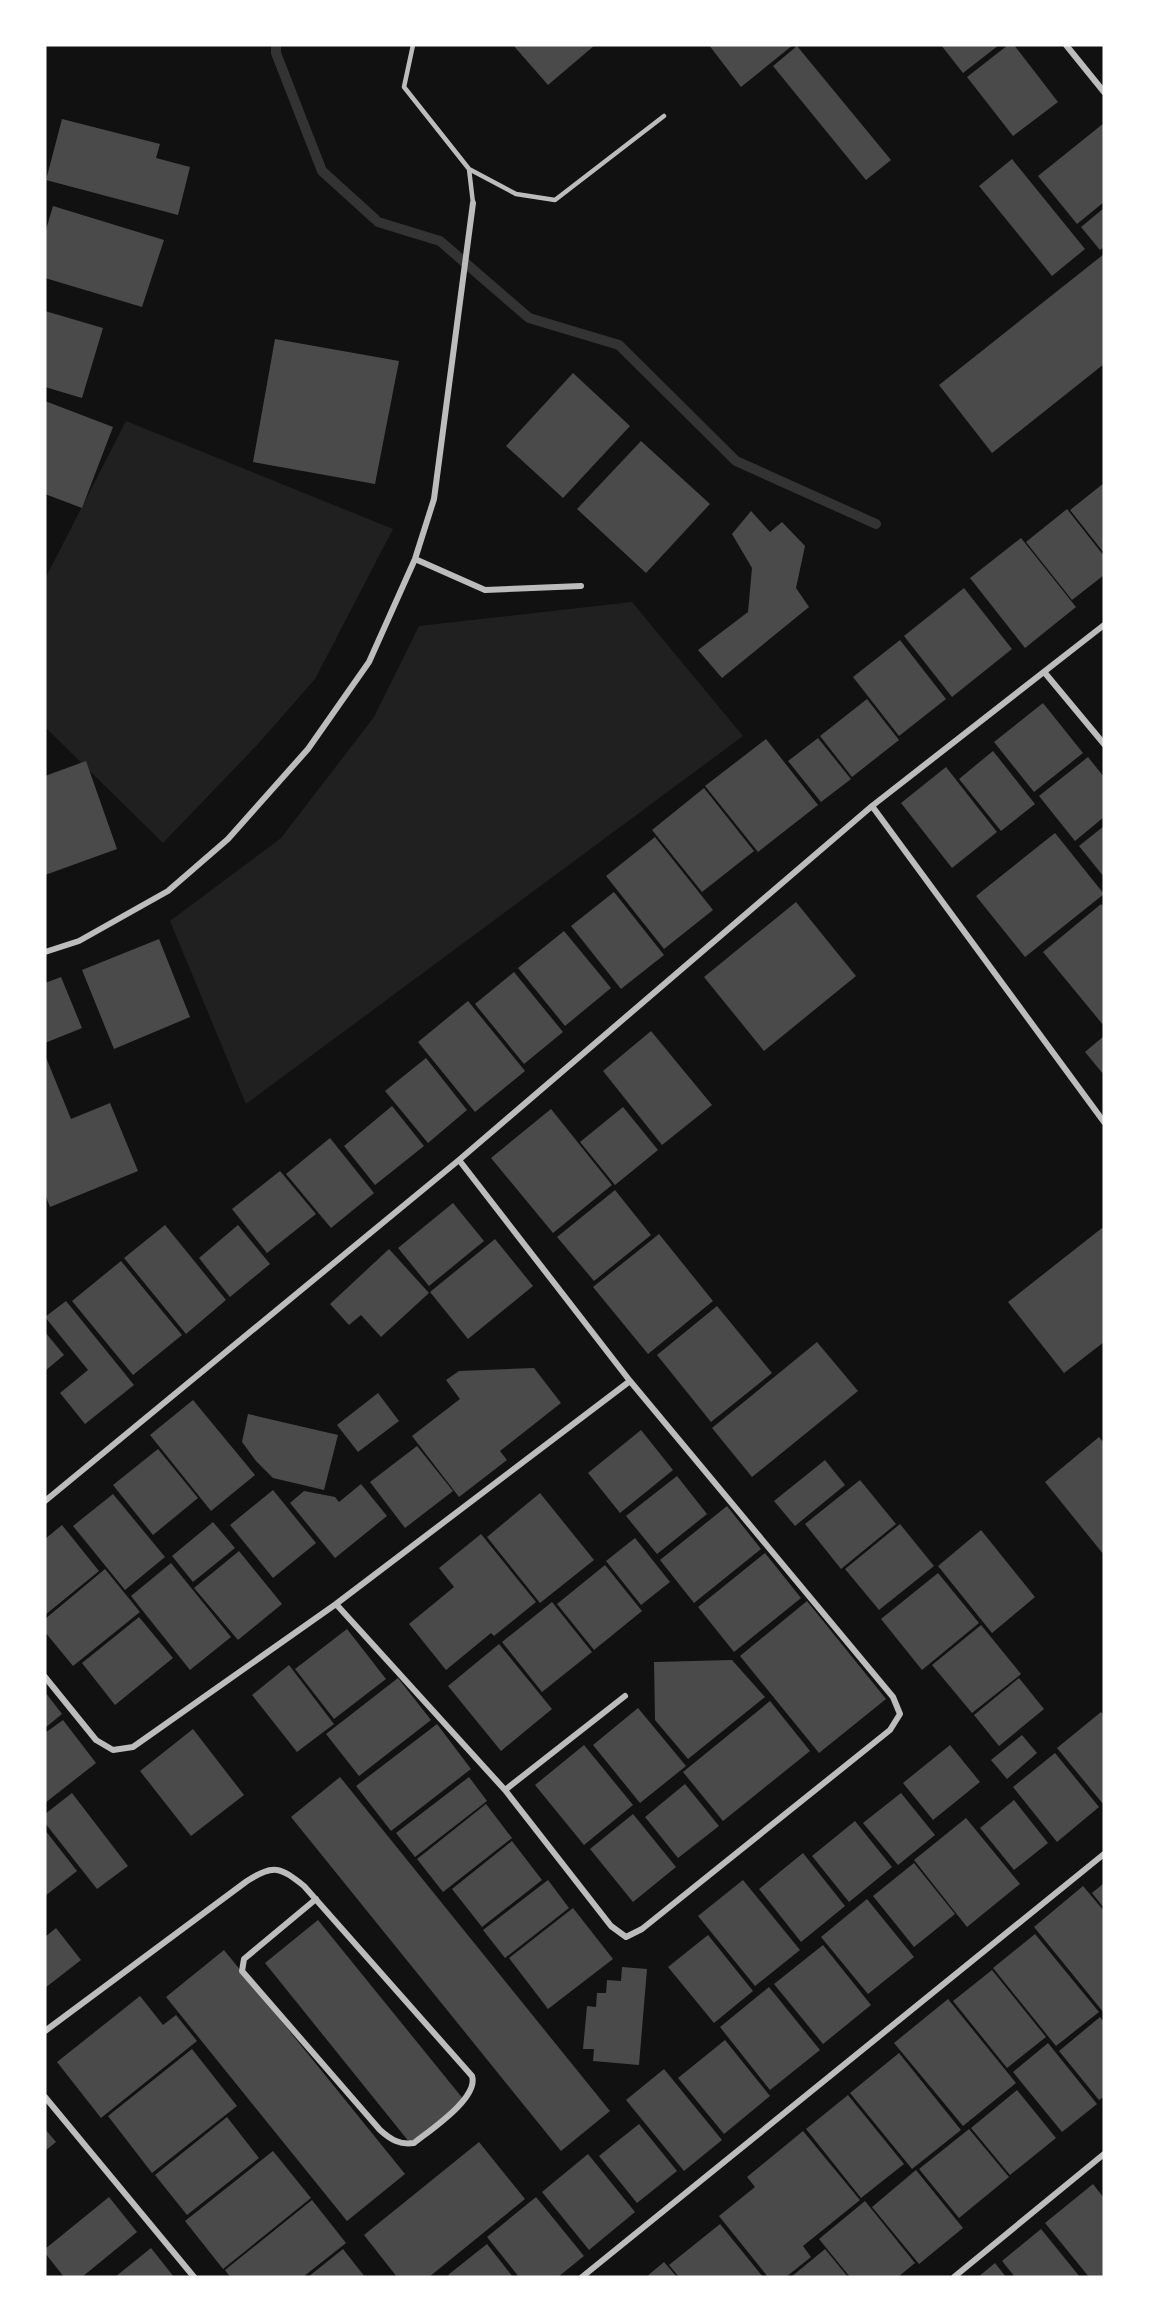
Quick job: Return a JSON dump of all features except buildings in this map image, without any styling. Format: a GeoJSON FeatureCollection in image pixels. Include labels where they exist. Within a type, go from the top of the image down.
{"type":"FeatureCollection","features":[{"type":"Feature","properties":{"kind":"street"},"geometry":{"type":"LineString","coordinates":[[1066,45],[1104,92]]}},
{"type":"Feature","properties":{"kind":"street"},"geometry":{"type":"LineString","coordinates":[[45,952],[79,940],[168,891],[228,839],[308,749],[369,662],[415,559],[434,499],[473,203]]}},
{"type":"Feature","properties":{"kind":"street"},"geometry":{"type":"LineString","coordinates":[[415,559],[486,590],[581,586]]}},
{"type":"Feature","properties":{"kind":"street"},"geometry":{"type":"LineString","coordinates":[[45,1501],[459,1160],[872,806],[1104,625]]}},
{"type":"Feature","properties":{"kind":"street"},"geometry":{"type":"LineString","coordinates":[[1045,673],[1104,744]]}},
{"type":"Feature","properties":{"kind":"street"},"geometry":{"type":"LineString","coordinates":[[872,806],[1104,1122]]}},
{"type":"Feature","properties":{"kind":"street"},"geometry":{"type":"LineString","coordinates":[[336,1604],[505,1790],[611,1926],[626,1937],[642,1929],[890,1730],[900,1714],[893,1697],[630,1381],[459,1160]]}},
{"type":"Feature","properties":{"kind":"street"},"geometry":{"type":"LineString","coordinates":[[45,1677],[96,1740],[113,1750],[133,1747],[336,1604],[630,1381]]}},
{"type":"Feature","properties":{"kind":"street"},"geometry":{"type":"LineString","coordinates":[[505,1790],[625,1696]]}},
{"type":"Feature","properties":{"kind":"street"},"geometry":{"type":"LineString","coordinates":[[582,2277],[1104,1854]]}},
{"type":"Feature","properties":{"kind":"street"},"geometry":{"type":"LineString","coordinates":[[45,2031],[247,1881],[262,1872],[276,1868],[304,1886],[316,1899],[472,2076],[474,2082],[471,2090],[461,2104],[414,2143],[396,2142],[380,2130],[242,1971],[244,1959],[316,1899]]}},
{"type":"Feature","properties":{"kind":"street"},"geometry":{"type":"LineString","coordinates":[[45,2097],[194,2277]]}},
{"type":"Feature","properties":{"kind":"street"},"geometry":{"type":"LineString","coordinates":[[954,2277],[1104,2154]]}},
{"type":"Feature","properties":{"kind":"lane"},"geometry":{"type":"LineString","coordinates":[[413,45],[404,87],[470,169],[516,194],[555,200],[664,116]]}},
{"type":"Feature","properties":{"kind":"lane"},"geometry":{"type":"LineString","coordinates":[[470,169],[473,203]]}},
{"type":"Feature","properties":{"kind":"shaded area"},"geometry":{"type":"Polygon","coordinates":[[[126,421],[393,529],[315,679],[258,744],[163,843],[45,727],[45,579],[126,421]]]}},
{"type":"Feature","properties":{"kind":"shaded area"},"geometry":{"type":"Polygon","coordinates":[[[632,602],[743,736],[246,1104],[170,921],[281,838],[374,717],[419,626],[632,602]]]}},
{"type":"Feature","properties":{"kind":"waterway"},"geometry":{"type":"LineString","coordinates":[[276,45],[276,53],[322,171],[375,219]]}},
{"type":"Feature","properties":{"kind":"waterway"},"geometry":{"type":"LineString","coordinates":[[378,222],[440,241],[529,318],[619,345],[736,461],[876,524]]}}]}
